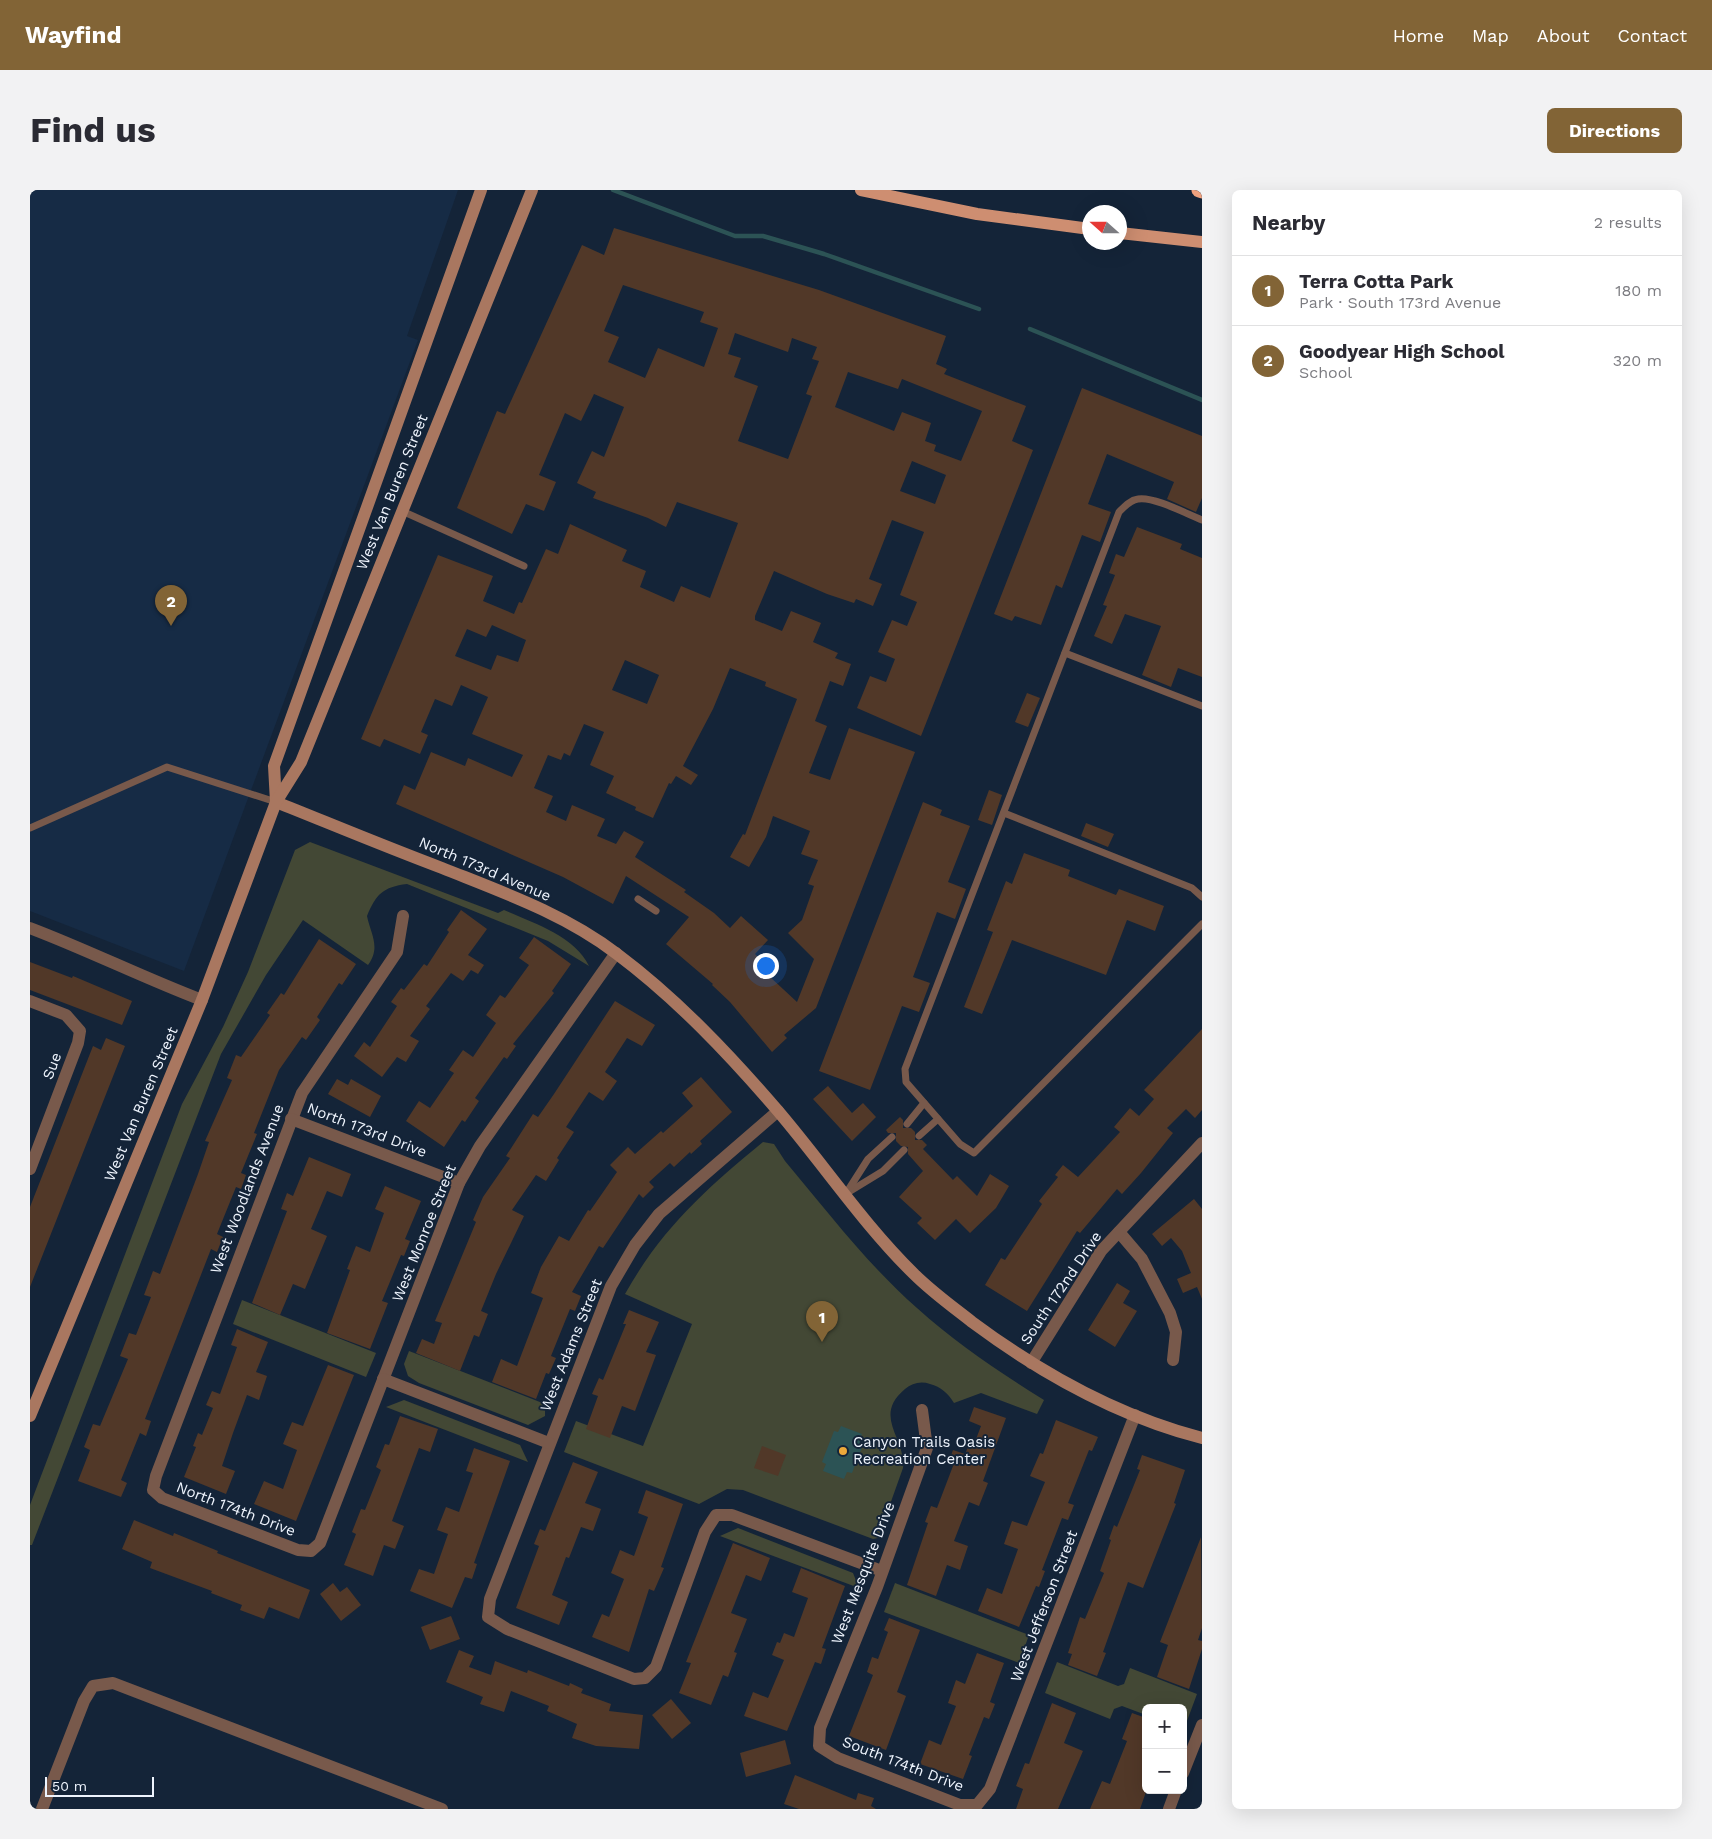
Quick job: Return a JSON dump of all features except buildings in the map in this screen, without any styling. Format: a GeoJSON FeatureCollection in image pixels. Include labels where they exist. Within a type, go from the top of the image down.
{"type":"FeatureCollection","features":[{"type":"Feature","properties":{"kind":"main road","name":"West Van Buren Street"},"geometry":{"type":"LineString","coordinates":[[276,802],[274,766],[481,190]]}},
{"type":"Feature","properties":{"kind":"main road","name":"West Van Buren Street"},"geometry":{"type":"LineString","coordinates":[[30,1416],[202,1000],[276,802],[301,762],[532,190]]}},
{"type":"Feature","properties":{"kind":"main road"},"geometry":{"type":"LineString","coordinates":[[860,190],[977,214],[1082,228]]}},
{"type":"Feature","properties":{"kind":"main road"},"geometry":{"type":"LineString","coordinates":[[1127,234],[1202,242]]}},
{"type":"Feature","properties":{"kind":"main road","name":"North 173rd Avenue"},"geometry":{"type":"LineString","coordinates":[[276,802],[524,900],[576,927],[616,953],[672,1000],[727,1054],[778,1111],[844,1195],[915,1275],[950,1304],[1030,1363],[1087,1395],[1168,1429],[1202,1438]]}},
{"type":"Feature","properties":{"kind":"street","name":"West Woodlands Avenue"},"geometry":{"type":"LineString","coordinates":[[152,1490],[291,1119],[306,1086],[397,952],[404,916]]}},
{"type":"Feature","properties":{"kind":"street"},"geometry":{"type":"LineString","coordinates":[[30,928],[93,952],[160,984],[202,1000]]}},
{"type":"Feature","properties":{"kind":"street","name":"West Monroe Street"},"geometry":{"type":"LineString","coordinates":[[311,1551],[320,1542],[459,1182],[480,1146],[616,953]]}},
{"type":"Feature","properties":{"kind":"street","name":"Sue"},"geometry":{"type":"LineString","coordinates":[[30,1001],[66,1015],[80,1031],[78,1043],[30,1169]]}},
{"type":"Feature","properties":{"kind":"street","name":"West Adams Street"},"geometry":{"type":"LineString","coordinates":[[778,1111],[659,1214],[635,1245],[611,1286],[490,1599],[488,1617],[507,1629],[634,1679],[645,1678],[656,1667],[705,1532],[716,1515],[732,1515],[882,1571]]}},
{"type":"Feature","properties":{"kind":"street","name":"North 173rd Drive"},"geometry":{"type":"LineString","coordinates":[[291,1119],[459,1182]]}},
{"type":"Feature","properties":{"kind":"street","name":"South 172nd Drive"},"geometry":{"type":"LineString","coordinates":[[1030,1363],[1101,1251],[1202,1143]]}},
{"type":"Feature","properties":{"kind":"street"},"geometry":{"type":"LineString","coordinates":[[1119,1232],[1142,1259],[1170,1313],[1176,1332],[1173,1360]]}},
{"type":"Feature","properties":{"kind":"street"},"geometry":{"type":"LineString","coordinates":[[383,1379],[549,1443]]}},
{"type":"Feature","properties":{"kind":"street","name":"West Mesquite Drive"},"geometry":{"type":"LineString","coordinates":[[819,1746],[820,1728],[882,1571],[927,1448],[922,1410]]}},
{"type":"Feature","properties":{"kind":"street","name":"West Jefferson Street"},"geometry":{"type":"LineString","coordinates":[[977,1805],[990,1789],[1135,1415]]}},
{"type":"Feature","properties":{"kind":"street","name":"North 174th Drive"},"geometry":{"type":"LineString","coordinates":[[152,1490],[162,1498],[298,1550],[311,1551]]}},
{"type":"Feature","properties":{"kind":"street"},"geometry":{"type":"LineString","coordinates":[[42,1809],[84,1701],[93,1686],[113,1683],[442,1809]]}},
{"type":"Feature","properties":{"kind":"street"},"geometry":{"type":"LineString","coordinates":[[1187,1763],[1202,1725]]}},
{"type":"Feature","properties":{"kind":"street","name":"South 174th Drive"},"geometry":{"type":"LineString","coordinates":[[819,1746],[838,1758],[960,1805],[977,1805]]}},
{"type":"Feature","properties":{"kind":"street"},"geometry":{"type":"LineString","coordinates":[[1169,1809],[1175,1794]]}},
{"type":"Feature","properties":{"kind":"lane"},"geometry":{"type":"LineString","coordinates":[[1202,520],[1151,501],[1138,499],[1125,504],[1119,512],[905,1069],[906,1082],[960,1144],[974,1153],[1202,924]]}},
{"type":"Feature","properties":{"kind":"lane"},"geometry":{"type":"LineString","coordinates":[[402,512],[524,566]]}},
{"type":"Feature","properties":{"kind":"lane"},"geometry":{"type":"LineString","coordinates":[[1065,653],[1202,706]]}},
{"type":"Feature","properties":{"kind":"lane"},"geometry":{"type":"LineString","coordinates":[[30,828],[167,767],[276,802]]}},
{"type":"Feature","properties":{"kind":"lane"},"geometry":{"type":"LineString","coordinates":[[1004,812],[1192,888],[1202,897]]}},
{"type":"Feature","properties":{"kind":"lane"},"geometry":{"type":"LineString","coordinates":[[638,900],[656,911]]}},
{"type":"Feature","properties":{"kind":"lane"},"geometry":{"type":"LineString","coordinates":[[907,1124],[924,1103]]}},
{"type":"Feature","properties":{"kind":"lane"},"geometry":{"type":"LineString","coordinates":[[919,1136],[938,1119]]}},
{"type":"Feature","properties":{"kind":"lane"},"geometry":{"type":"LineString","coordinates":[[844,1195],[868,1159],[892,1136]]}},
{"type":"Feature","properties":{"kind":"lane"},"geometry":{"type":"LineString","coordinates":[[844,1195],[883,1171],[904,1150]]}},
{"type":"Feature","properties":{"kind":"shaded area"},"geometry":{"type":"Polygon","coordinates":[[[30,190],[458,190],[407,336],[418,340],[184,971],[30,911],[30,190]]]}},
{"type":"Feature","properties":{"kind":"shaded area"},"geometry":{"type":"Polygon","coordinates":[[[310,842],[498,913],[504,910],[540,926],[574,946],[589,966],[548,941],[407,884],[392,887],[381,893],[370,908],[367,916],[373,935],[374,952],[368,965],[303,920],[266,975],[221,1054],[32,1545],[30,1545],[30,1505],[182,1104],[223,1027],[248,972],[295,850],[310,842]]]}},
{"type":"Feature","properties":{"kind":"shaded area"},"geometry":{"type":"Polygon","coordinates":[[[763,1142],[774,1144],[785,1161],[848,1237],[917,1308],[978,1357],[1044,1400],[1037,1414],[981,1393],[954,1403],[944,1391],[930,1384],[917,1383],[905,1389],[896,1399],[891,1409],[893,1427],[903,1457],[903,1468],[878,1538],[873,1539],[743,1490],[727,1489],[699,1504],[564,1452],[576,1421],[643,1446],[692,1324],[625,1294],[654,1249],[686,1211],[763,1142]]]}},
{"type":"Feature","properties":{"kind":"shaded area"},"geometry":{"type":"Polygon","coordinates":[[[242,1300],[376,1353],[366,1377],[233,1324],[242,1300]]]}},
{"type":"Feature","properties":{"kind":"shaded area"},"geometry":{"type":"Polygon","coordinates":[[[409,1351],[545,1404],[545,1416],[528,1425],[419,1383],[408,1376],[404,1364],[409,1351]]]}},
{"type":"Feature","properties":{"kind":"shaded area"},"geometry":{"type":"Polygon","coordinates":[[[404,1400],[520,1445],[528,1462],[386,1407],[404,1400]]]}},
{"type":"Feature","properties":{"kind":"shaded area"},"geometry":{"type":"Polygon","coordinates":[[[841,1426],[862,1434],[859,1440],[864,1442],[852,1473],[847,1472],[844,1479],[823,1471],[826,1464],[822,1462],[834,1431],[838,1432],[841,1426]]]}},
{"type":"Feature","properties":{"kind":"shaded area"},"geometry":{"type":"Polygon","coordinates":[[[738,1528],[853,1573],[859,1588],[720,1536],[738,1528]]]}},
{"type":"Feature","properties":{"kind":"shaded area"},"geometry":{"type":"Polygon","coordinates":[[[895,1583],[1029,1635],[1019,1663],[884,1612],[895,1583]]]}},
{"type":"Feature","properties":{"kind":"shaded area"},"geometry":{"type":"Polygon","coordinates":[[[1057,1662],[1118,1686],[1124,1684],[1130,1668],[1197,1694],[1187,1721],[1187,1704],[1142,1704],[1142,1714],[1122,1706],[1114,1709],[1110,1719],[1045,1693],[1057,1662]]]}},
{"type":"Feature","properties":{"kind":"waterway"},"geometry":{"type":"LineString","coordinates":[[613,190],[735,236],[763,236],[824,254],[979,309]]}},
{"type":"Feature","properties":{"kind":"waterway"},"geometry":{"type":"LineString","coordinates":[[1030,329],[1202,400]]}},
{"type":"Feature","properties":{"kind":"place","name":"Goodyear High School"},"geometry":{"type":"Point","coordinates":[171,626]}},
{"type":"Feature","properties":{"kind":"place","name":"Terra Cotta Park"},"geometry":{"type":"Point","coordinates":[822,1342]}},
{"type":"Feature","properties":{"kind":"place","name":"Canyon Trails Oasis Recreation Center"},"geometry":{"type":"Point","coordinates":[843,1451]}}]}
